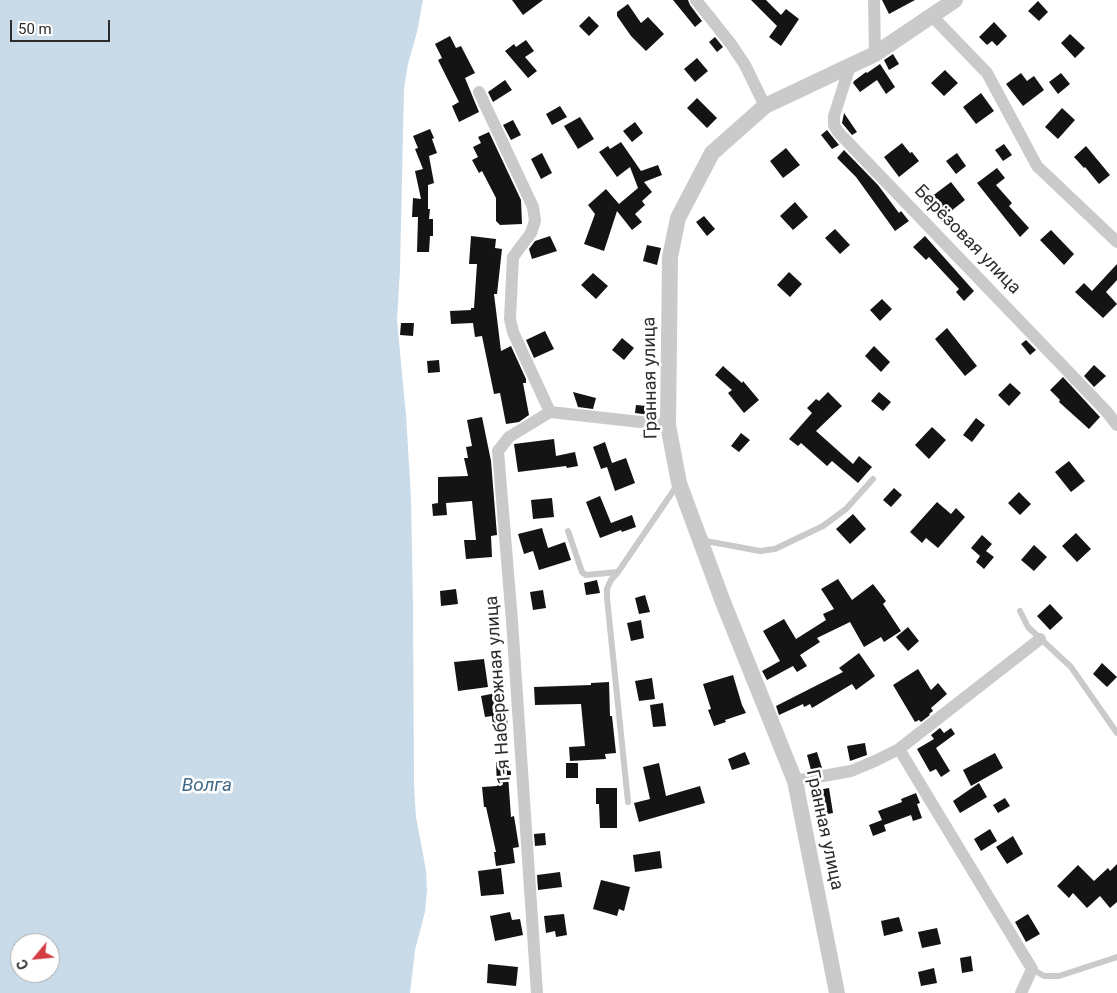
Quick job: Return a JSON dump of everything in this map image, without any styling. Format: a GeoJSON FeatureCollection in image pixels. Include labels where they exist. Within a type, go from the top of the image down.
{"type":"FeatureCollection","features":[{"type":"Feature","properties":{"kind":"street"},"geometry":{"type":"LineString","coordinates":[[696,0],[745,65],[765,106]]}},
{"type":"Feature","properties":{"kind":"street"},"geometry":{"type":"LineString","coordinates":[[874,0],[875,54]]}},
{"type":"Feature","properties":{"kind":"street","name":"Гранная улица"},"geometry":{"type":"LineString","coordinates":[[837,993],[796,781],[723,602],[679,483],[668,425],[670,258],[678,218],[712,153],[765,106],[875,54],[955,0]]}},
{"type":"Feature","properties":{"kind":"street"},"geometry":{"type":"LineString","coordinates":[[931,15],[987,73],[1037,166],[1117,242]]}},
{"type":"Feature","properties":{"kind":"street","name":"Берёзовая улица"},"geometry":{"type":"LineString","coordinates":[[850,66],[834,116],[834,125],[838,132],[1117,425]]}},
{"type":"Feature","properties":{"kind":"street"},"geometry":{"type":"LineString","coordinates":[[478,92],[533,207],[535,221],[531,233],[513,258],[510,319],[513,332],[550,412],[668,425]]}},
{"type":"Feature","properties":{"kind":"street","name":"1-я Набережная улица"},"geometry":{"type":"LineString","coordinates":[[537,993],[512,621],[498,451],[509,437],[550,412]]}},
{"type":"Feature","properties":{"kind":"street"},"geometry":{"type":"LineString","coordinates":[[796,781],[851,771],[899,749],[1040,639]]}},
{"type":"Feature","properties":{"kind":"street"},"geometry":{"type":"LineString","coordinates":[[899,749],[1032,969],[1022,993]]}},
{"type":"Feature","properties":{"kind":"lane"},"geometry":{"type":"LineString","coordinates":[[679,483],[706,540],[760,551],[776,549],[823,526],[846,509],[873,479]]}},
{"type":"Feature","properties":{"kind":"lane"},"geometry":{"type":"LineString","coordinates":[[628,802],[606,598],[607,589],[611,580],[679,483]]}},
{"type":"Feature","properties":{"kind":"lane"},"geometry":{"type":"LineString","coordinates":[[568,531],[582,572],[586,575],[618,572]]}},
{"type":"Feature","properties":{"kind":"lane"},"geometry":{"type":"LineString","coordinates":[[1020,611],[1028,626],[1071,667],[1117,733]]}},
{"type":"Feature","properties":{"kind":"lane"},"geometry":{"type":"LineString","coordinates":[[1032,969],[1044,976],[1059,976],[1117,957]]}},
{"type":"Feature","properties":{"kind":"water","name":"Волга"},"geometry":{"type":"Polygon","coordinates":[[[0,0],[423,0],[404,89],[397,320],[411,497],[414,785],[416,817],[426,870],[427,890],[425,912],[415,950],[410,993],[0,993],[0,0]]]}},
{"type":"Feature","properties":{"kind":"building"},"geometry":{"type":"Polygon","coordinates":[[[512,0],[543,0],[523,15],[512,0]]]}},
{"type":"Feature","properties":{"kind":"building"},"geometry":{"type":"Polygon","coordinates":[[[673,0],[688,0],[702,21],[695,27],[673,0]]]}},
{"type":"Feature","properties":{"kind":"building"},"geometry":{"type":"Polygon","coordinates":[[[751,0],[766,0],[781,15],[786,9],[799,19],[781,46],[769,37],[777,26],[751,0]]]}},
{"type":"Feature","properties":{"kind":"building"},"geometry":{"type":"Polygon","coordinates":[[[882,0],[915,0],[889,14],[882,0]]]}},
{"type":"Feature","properties":{"kind":"building"},"geometry":{"type":"Polygon","coordinates":[[[1038,1],[1048,12],[1039,21],[1028,11],[1038,1]]]}},
{"type":"Feature","properties":{"kind":"building"},"geometry":{"type":"Polygon","coordinates":[[[628,4],[641,23],[648,17],[664,34],[646,51],[631,36],[617,16],[617,12],[628,4]]]}},
{"type":"Feature","properties":{"kind":"building"},"geometry":{"type":"Polygon","coordinates":[[[589,16],[599,26],[589,36],[579,26],[589,16]]]}},
{"type":"Feature","properties":{"kind":"building"},"geometry":{"type":"Polygon","coordinates":[[[994,22],[1007,36],[997,46],[992,41],[987,45],[979,37],[994,22]]]}},
{"type":"Feature","properties":{"kind":"building"},"geometry":{"type":"Polygon","coordinates":[[[1070,34],[1085,48],[1075,58],[1061,43],[1070,34]]]}},
{"type":"Feature","properties":{"kind":"building"},"geometry":{"type":"Polygon","coordinates":[[[450,36],[456,48],[461,46],[475,73],[465,78],[479,112],[459,122],[452,106],[459,102],[438,60],[442,58],[435,44],[450,36]]]}},
{"type":"Feature","properties":{"kind":"building"},"geometry":{"type":"Polygon","coordinates":[[[715,37],[723,47],[717,52],[709,42],[715,37]]]}},
{"type":"Feature","properties":{"kind":"building"},"geometry":{"type":"Polygon","coordinates":[[[526,40],[534,51],[525,57],[537,71],[528,78],[505,51],[514,44],[516,47],[526,40]]]}},
{"type":"Feature","properties":{"kind":"building"},"geometry":{"type":"Polygon","coordinates":[[[893,54],[899,64],[889,70],[884,60],[893,54]]]}},
{"type":"Feature","properties":{"kind":"building"},"geometry":{"type":"Polygon","coordinates":[[[697,58],[708,71],[695,82],[684,69],[697,58]]]}},
{"type":"Feature","properties":{"kind":"building"},"geometry":{"type":"Polygon","coordinates":[[[880,64],[895,87],[886,94],[877,80],[860,92],[853,83],[854,81],[880,64]]]}},
{"type":"Feature","properties":{"kind":"building"},"geometry":{"type":"Polygon","coordinates":[[[945,70],[958,83],[944,96],[931,83],[945,70]]]}},
{"type":"Feature","properties":{"kind":"building"},"geometry":{"type":"Polygon","coordinates":[[[1021,73],[1027,81],[1034,76],[1044,90],[1023,106],[1006,84],[1021,73]]]}},
{"type":"Feature","properties":{"kind":"building"},"geometry":{"type":"Polygon","coordinates":[[[1061,73],[1070,84],[1058,94],[1049,82],[1061,73]]]}},
{"type":"Feature","properties":{"kind":"building"},"geometry":{"type":"Polygon","coordinates":[[[505,80],[512,90],[493,102],[488,92],[505,80]]]}},
{"type":"Feature","properties":{"kind":"building"},"geometry":{"type":"Polygon","coordinates":[[[981,93],[994,111],[976,124],[963,107],[981,93]]]}},
{"type":"Feature","properties":{"kind":"building"},"geometry":{"type":"Polygon","coordinates":[[[697,98],[717,118],[707,128],[687,108],[697,98]]]}},
{"type":"Feature","properties":{"kind":"building"},"geometry":{"type":"Polygon","coordinates":[[[560,106],[567,117],[552,125],[546,114],[560,106]]]}},
{"type":"Feature","properties":{"kind":"building"},"geometry":{"type":"Polygon","coordinates":[[[1062,108],[1075,120],[1058,139],[1045,127],[1062,108]]]}},
{"type":"Feature","properties":{"kind":"building"},"geometry":{"type":"Polygon","coordinates":[[[844,113],[857,132],[852,135],[842,123],[844,113]]]}},
{"type":"Feature","properties":{"kind":"building"},"geometry":{"type":"Polygon","coordinates":[[[580,117],[594,139],[578,149],[564,126],[580,117]]]}},
{"type":"Feature","properties":{"kind":"building"},"geometry":{"type":"Polygon","coordinates":[[[513,120],[521,135],[511,140],[503,125],[513,120]]]}},
{"type":"Feature","properties":{"kind":"building"},"geometry":{"type":"Polygon","coordinates":[[[635,122],[643,133],[632,142],[623,131],[635,122]]]}},
{"type":"Feature","properties":{"kind":"building"},"geometry":{"type":"Polygon","coordinates":[[[430,129],[437,153],[429,156],[434,183],[428,185],[428,209],[430,209],[429,219],[433,219],[433,236],[430,236],[429,252],[417,252],[418,217],[412,217],[413,198],[421,199],[415,171],[423,169],[415,149],[418,148],[413,136],[430,129]]]}},
{"type":"Feature","properties":{"kind":"building"},"geometry":{"type":"Polygon","coordinates":[[[827,130],[839,145],[832,149],[821,135],[827,130]]]}},
{"type":"Feature","properties":{"kind":"building"},"geometry":{"type":"Polygon","coordinates":[[[489,132],[521,200],[522,224],[500,225],[496,221],[496,198],[482,171],[479,173],[472,160],[478,157],[473,147],[481,143],[478,137],[489,132]]]}},
{"type":"Feature","properties":{"kind":"building"},"geometry":{"type":"Polygon","coordinates":[[[621,142],[641,171],[658,165],[662,175],[644,182],[652,192],[642,201],[645,205],[635,214],[642,222],[632,230],[617,211],[604,251],[584,244],[595,214],[588,205],[606,189],[619,204],[638,188],[630,167],[617,177],[599,152],[608,146],[610,149],[621,142]]]}},
{"type":"Feature","properties":{"kind":"building"},"geometry":{"type":"Polygon","coordinates":[[[902,143],[919,161],[899,177],[884,157],[902,143]]]}},
{"type":"Feature","properties":{"kind":"building"},"geometry":{"type":"Polygon","coordinates":[[[1004,144],[1012,155],[1003,161],[995,150],[1004,144]]]}},
{"type":"Feature","properties":{"kind":"building"},"geometry":{"type":"Polygon","coordinates":[[[1086,146],[1110,175],[1099,184],[1074,157],[1086,146]]]}},
{"type":"Feature","properties":{"kind":"building"},"geometry":{"type":"Polygon","coordinates":[[[786,148],[800,165],[783,178],[770,161],[786,148]]]}},
{"type":"Feature","properties":{"kind":"building"},"geometry":{"type":"Polygon","coordinates":[[[844,150],[878,185],[899,213],[901,211],[909,221],[895,231],[856,177],[837,158],[844,150]]]}},
{"type":"Feature","properties":{"kind":"building"},"geometry":{"type":"Polygon","coordinates":[[[542,153],[552,173],[541,179],[531,159],[542,153]]]}},
{"type":"Feature","properties":{"kind":"building"},"geometry":{"type":"Polygon","coordinates":[[[957,153],[966,166],[956,174],[946,161],[957,153]]]}},
{"type":"Feature","properties":{"kind":"building"},"geometry":{"type":"Polygon","coordinates":[[[997,168],[1005,178],[996,185],[1012,203],[1009,206],[1029,228],[1020,237],[977,183],[997,168]]]}},
{"type":"Feature","properties":{"kind":"building"},"geometry":{"type":"Polygon","coordinates":[[[951,182],[965,200],[941,219],[927,200],[951,182]]]}},
{"type":"Feature","properties":{"kind":"building"},"geometry":{"type":"Polygon","coordinates":[[[795,202],[808,217],[793,230],[780,216],[795,202]]]}},
{"type":"Feature","properties":{"kind":"building"},"geometry":{"type":"Polygon","coordinates":[[[704,216],[715,229],[707,236],[696,222],[704,216]]]}},
{"type":"Feature","properties":{"kind":"building"},"geometry":{"type":"Polygon","coordinates":[[[835,229],[850,245],[840,254],[825,238],[835,229]]]}},
{"type":"Feature","properties":{"kind":"building"},"geometry":{"type":"Polygon","coordinates":[[[1051,230],[1074,254],[1064,265],[1040,240],[1051,230]]]}},
{"type":"Feature","properties":{"kind":"building"},"geometry":{"type":"Polygon","coordinates":[[[471,236],[496,239],[495,248],[502,249],[497,294],[494,294],[501,351],[511,346],[526,379],[526,383],[523,383],[529,415],[519,422],[506,424],[500,393],[494,394],[482,336],[475,337],[473,323],[451,324],[450,311],[471,310],[471,308],[474,308],[477,264],[469,264],[471,236]]]}},
{"type":"Feature","properties":{"kind":"building"},"geometry":{"type":"Polygon","coordinates":[[[550,236],[557,251],[532,259],[529,249],[535,241],[550,236]]]}},
{"type":"Feature","properties":{"kind":"building"},"geometry":{"type":"Polygon","coordinates":[[[925,236],[974,291],[964,301],[956,292],[959,289],[929,257],[926,260],[913,247],[925,236]]]}},
{"type":"Feature","properties":{"kind":"building"},"geometry":{"type":"Polygon","coordinates":[[[647,245],[661,248],[657,265],[643,261],[647,245]]]}},
{"type":"Feature","properties":{"kind":"building"},"geometry":{"type":"Polygon","coordinates":[[[1117,264],[1117,280],[1106,292],[1117,304],[1103,318],[1075,292],[1084,283],[1092,291],[1117,264]]]}},
{"type":"Feature","properties":{"kind":"building"},"geometry":{"type":"Polygon","coordinates":[[[789,272],[802,284],[790,297],[777,285],[789,272]]]}},
{"type":"Feature","properties":{"kind":"building"},"geometry":{"type":"Polygon","coordinates":[[[593,273],[608,286],[596,299],[581,285],[593,273]]]}},
{"type":"Feature","properties":{"kind":"building"},"geometry":{"type":"Polygon","coordinates":[[[882,299],[892,309],[880,321],[870,310],[882,299]]]}},
{"type":"Feature","properties":{"kind":"building"},"geometry":{"type":"Polygon","coordinates":[[[401,323],[414,323],[413,336],[400,335],[401,323]]]}},
{"type":"Feature","properties":{"kind":"building"},"geometry":{"type":"Polygon","coordinates":[[[947,328],[977,366],[965,376],[935,339],[947,328]]]}},
{"type":"Feature","properties":{"kind":"building"},"geometry":{"type":"Polygon","coordinates":[[[545,331],[554,349],[534,358],[526,340],[545,331]]]}},
{"type":"Feature","properties":{"kind":"building"},"geometry":{"type":"Polygon","coordinates":[[[622,338],[634,348],[624,360],[612,350],[622,338]]]}},
{"type":"Feature","properties":{"kind":"building"},"geometry":{"type":"Polygon","coordinates":[[[1026,340],[1036,350],[1030,355],[1021,344],[1026,340]]]}},
{"type":"Feature","properties":{"kind":"building"},"geometry":{"type":"Polygon","coordinates":[[[874,346],[890,362],[881,372],[865,356],[874,346]]]}},
{"type":"Feature","properties":{"kind":"building"},"geometry":{"type":"Polygon","coordinates":[[[439,360],[440,372],[428,373],[427,361],[439,360]]]}},
{"type":"Feature","properties":{"kind":"building"},"geometry":{"type":"Polygon","coordinates":[[[1094,365],[1106,376],[1094,387],[1084,376],[1094,365]]]}},
{"type":"Feature","properties":{"kind":"building"},"geometry":{"type":"Polygon","coordinates":[[[723,366],[742,383],[743,381],[759,400],[744,413],[728,393],[732,390],[715,375],[723,366]]]}},
{"type":"Feature","properties":{"kind":"building"},"geometry":{"type":"Polygon","coordinates":[[[1063,377],[1100,417],[1089,429],[1059,402],[1060,400],[1050,390],[1063,377]]]}},
{"type":"Feature","properties":{"kind":"building"},"geometry":{"type":"Polygon","coordinates":[[[1010,383],[1021,393],[1009,406],[998,395],[1010,383]]]}},
{"type":"Feature","properties":{"kind":"building"},"geometry":{"type":"Polygon","coordinates":[[[573,392],[596,398],[593,409],[578,407],[573,392]]]}},
{"type":"Feature","properties":{"kind":"building"},"geometry":{"type":"Polygon","coordinates":[[[828,392],[842,406],[816,431],[853,464],[859,456],[872,467],[858,483],[832,461],[827,466],[801,443],[798,446],[789,439],[812,413],[807,408],[816,399],[819,401],[828,392]]]}},
{"type":"Feature","properties":{"kind":"building"},"geometry":{"type":"Polygon","coordinates":[[[879,392],[891,402],[883,411],[871,401],[879,392]]]}},
{"type":"Feature","properties":{"kind":"building"},"geometry":{"type":"Polygon","coordinates":[[[636,405],[658,407],[658,416],[635,413],[636,405]]]}},
{"type":"Feature","properties":{"kind":"building"},"geometry":{"type":"Polygon","coordinates":[[[482,417],[491,461],[497,535],[491,536],[492,557],[466,559],[464,540],[476,540],[472,501],[446,503],[447,515],[433,516],[432,504],[438,503],[438,477],[468,476],[464,458],[468,458],[466,447],[472,446],[467,420],[482,417]]]}},
{"type":"Feature","properties":{"kind":"building"},"geometry":{"type":"Polygon","coordinates":[[[976,418],[985,425],[972,442],[963,435],[976,418]]]}},
{"type":"Feature","properties":{"kind":"building"},"geometry":{"type":"Polygon","coordinates":[[[932,427],[946,440],[929,459],[915,445],[932,427]]]}},
{"type":"Feature","properties":{"kind":"building"},"geometry":{"type":"Polygon","coordinates":[[[741,433],[750,440],[739,452],[731,446],[741,433]]]}},
{"type":"Feature","properties":{"kind":"building"},"geometry":{"type":"Polygon","coordinates":[[[554,439],[556,456],[575,452],[578,466],[518,472],[514,444],[554,439]]]}},
{"type":"Feature","properties":{"kind":"building"},"geometry":{"type":"Polygon","coordinates":[[[605,442],[612,463],[626,458],[635,483],[615,491],[607,467],[601,469],[593,447],[605,442]]]}},
{"type":"Feature","properties":{"kind":"building"},"geometry":{"type":"Polygon","coordinates":[[[1069,461],[1085,481],[1071,492],[1055,472],[1069,461]]]}},
{"type":"Feature","properties":{"kind":"building"},"geometry":{"type":"Polygon","coordinates":[[[894,488],[902,495],[891,507],[883,500],[894,488]]]}},
{"type":"Feature","properties":{"kind":"building"},"geometry":{"type":"Polygon","coordinates":[[[1019,492],[1031,504],[1020,515],[1008,503],[1019,492]]]}},
{"type":"Feature","properties":{"kind":"building"},"geometry":{"type":"Polygon","coordinates":[[[600,496],[611,523],[632,515],[636,527],[622,532],[621,530],[600,538],[586,502],[600,496]]]}},
{"type":"Feature","properties":{"kind":"building"},"geometry":{"type":"Polygon","coordinates":[[[552,498],[554,517],[533,519],[531,500],[552,498]]]}},
{"type":"Feature","properties":{"kind":"building"},"geometry":{"type":"Polygon","coordinates":[[[937,502],[951,514],[956,508],[965,517],[938,548],[926,538],[922,543],[910,532],[937,502]]]}},
{"type":"Feature","properties":{"kind":"building"},"geometry":{"type":"Polygon","coordinates":[[[853,514],[866,529],[850,544],[836,529],[853,514]]]}},
{"type":"Feature","properties":{"kind":"building"},"geometry":{"type":"Polygon","coordinates":[[[542,528],[548,548],[565,542],[571,560],[539,570],[533,551],[524,554],[518,534],[542,528]]]}},
{"type":"Feature","properties":{"kind":"building"},"geometry":{"type":"Polygon","coordinates":[[[1076,533],[1091,549],[1077,562],[1062,546],[1076,533]]]}},
{"type":"Feature","properties":{"kind":"building"},"geometry":{"type":"Polygon","coordinates":[[[982,535],[992,544],[986,551],[994,557],[984,569],[976,562],[980,556],[971,548],[982,535]]]}},
{"type":"Feature","properties":{"kind":"building"},"geometry":{"type":"Polygon","coordinates":[[[1034,545],[1047,557],[1034,571],[1021,560],[1034,545]]]}},
{"type":"Feature","properties":{"kind":"building"},"geometry":{"type":"Polygon","coordinates":[[[838,579],[852,600],[873,584],[886,601],[883,604],[901,631],[884,642],[881,637],[864,647],[850,622],[817,638],[820,642],[800,655],[807,666],[797,672],[793,666],[767,680],[762,671],[780,661],[763,631],[784,619],[796,639],[826,620],[823,614],[834,609],[821,589],[838,579]]]}},
{"type":"Feature","properties":{"kind":"building"},"geometry":{"type":"Polygon","coordinates":[[[597,580],[600,593],[586,595],[584,583],[597,580]]]}},
{"type":"Feature","properties":{"kind":"building"},"geometry":{"type":"Polygon","coordinates":[[[456,589],[458,604],[441,606],[440,591],[456,589]]]}},
{"type":"Feature","properties":{"kind":"building"},"geometry":{"type":"Polygon","coordinates":[[[543,590],[546,608],[533,610],[530,592],[543,590]]]}},
{"type":"Feature","properties":{"kind":"building"},"geometry":{"type":"Polygon","coordinates":[[[645,595],[650,612],[639,614],[635,598],[645,595]]]}},
{"type":"Feature","properties":{"kind":"building"},"geometry":{"type":"Polygon","coordinates":[[[1050,604],[1063,618],[1050,630],[1037,616],[1050,604]]]}},
{"type":"Feature","properties":{"kind":"building"},"geometry":{"type":"Polygon","coordinates":[[[641,620],[644,638],[631,641],[627,623],[641,620]]]}},
{"type":"Feature","properties":{"kind":"building"},"geometry":{"type":"Polygon","coordinates":[[[908,627],[919,641],[908,651],[896,637],[908,627]]]}},
{"type":"Feature","properties":{"kind":"building"},"geometry":{"type":"Polygon","coordinates":[[[859,653],[875,676],[856,690],[852,684],[812,708],[810,704],[804,707],[803,704],[779,715],[776,706],[843,672],[839,668],[859,653]]]}},
{"type":"Feature","properties":{"kind":"building"},"geometry":{"type":"Polygon","coordinates":[[[484,659],[488,687],[458,691],[454,662],[484,659]]]}},
{"type":"Feature","properties":{"kind":"building"},"geometry":{"type":"Polygon","coordinates":[[[1102,663],[1117,677],[1107,687],[1093,674],[1102,663]]]}},
{"type":"Feature","properties":{"kind":"building"},"geometry":{"type":"Polygon","coordinates":[[[918,669],[931,690],[938,683],[947,694],[931,708],[933,711],[930,715],[921,722],[919,720],[915,722],[893,685],[918,669]]]}},
{"type":"Feature","properties":{"kind":"building"},"geometry":{"type":"Polygon","coordinates":[[[733,675],[746,713],[714,726],[708,710],[711,709],[703,684],[733,675]]]}},
{"type":"Feature","properties":{"kind":"building"},"geometry":{"type":"Polygon","coordinates":[[[652,678],[655,699],[639,701],[635,681],[652,678]]]}},
{"type":"Feature","properties":{"kind":"building"},"geometry":{"type":"Polygon","coordinates":[[[609,682],[610,716],[612,716],[616,753],[605,754],[606,759],[570,761],[569,747],[585,746],[581,704],[535,705],[534,687],[591,685],[591,683],[609,682]]]}},
{"type":"Feature","properties":{"kind":"building"},"geometry":{"type":"Polygon","coordinates":[[[501,692],[508,729],[493,730],[492,716],[485,717],[481,696],[501,692]]]}},
{"type":"Feature","properties":{"kind":"building"},"geometry":{"type":"Polygon","coordinates":[[[663,703],[666,726],[653,727],[650,705],[663,703]]]}},
{"type":"Feature","properties":{"kind":"building"},"geometry":{"type":"Polygon","coordinates":[[[940,728],[944,733],[951,728],[955,734],[936,748],[950,771],[941,777],[936,769],[930,772],[917,749],[934,739],[931,735],[940,728]]]}},
{"type":"Feature","properties":{"kind":"building"},"geometry":{"type":"Polygon","coordinates":[[[865,743],[867,755],[850,761],[847,746],[865,743]]]}},
{"type":"Feature","properties":{"kind":"building"},"geometry":{"type":"Polygon","coordinates":[[[745,752],[750,764],[732,770],[728,759],[745,752]]]}},
{"type":"Feature","properties":{"kind":"building"},"geometry":{"type":"Polygon","coordinates":[[[817,752],[822,768],[811,770],[807,755],[817,752]]]}},
{"type":"Feature","properties":{"kind":"building"},"geometry":{"type":"Polygon","coordinates":[[[995,753],[1003,768],[971,786],[963,770],[995,753]]]}},
{"type":"Feature","properties":{"kind":"building"},"geometry":{"type":"Polygon","coordinates":[[[510,761],[511,775],[508,775],[511,817],[514,816],[519,847],[513,848],[515,863],[496,866],[494,852],[496,852],[486,807],[484,807],[482,787],[497,786],[496,762],[510,761]]]}},
{"type":"Feature","properties":{"kind":"building"},"geometry":{"type":"Polygon","coordinates":[[[566,763],[578,763],[578,778],[566,778],[566,763]]]}},
{"type":"Feature","properties":{"kind":"building"},"geometry":{"type":"Polygon","coordinates":[[[659,763],[666,796],[700,786],[705,803],[639,822],[634,803],[650,799],[643,767],[659,763]]]}},
{"type":"Feature","properties":{"kind":"building"},"geometry":{"type":"Polygon","coordinates":[[[979,783],[987,797],[960,813],[953,801],[979,783]]]}},
{"type":"Feature","properties":{"kind":"building"},"geometry":{"type":"Polygon","coordinates":[[[596,788],[617,788],[617,828],[600,828],[599,804],[596,804],[596,788]]]}},
{"type":"Feature","properties":{"kind":"building"},"geometry":{"type":"Polygon","coordinates":[[[829,788],[833,813],[817,816],[813,794],[819,793],[818,790],[829,788]]]}},
{"type":"Feature","properties":{"kind":"building"},"geometry":{"type":"Polygon","coordinates":[[[916,793],[920,803],[917,804],[922,818],[913,821],[911,815],[884,825],[886,831],[873,836],[869,825],[882,820],[878,811],[902,802],[901,799],[916,793]]]}},
{"type":"Feature","properties":{"kind":"building"},"geometry":{"type":"Polygon","coordinates":[[[1005,798],[1010,806],[998,813],[993,805],[1005,798]]]}},
{"type":"Feature","properties":{"kind":"building"},"geometry":{"type":"Polygon","coordinates":[[[990,829],[997,841],[981,851],[974,839],[990,829]]]}},
{"type":"Feature","properties":{"kind":"building"},"geometry":{"type":"Polygon","coordinates":[[[545,833],[546,845],[535,846],[534,834],[545,833]]]}},
{"type":"Feature","properties":{"kind":"building"},"geometry":{"type":"Polygon","coordinates":[[[1013,836],[1023,854],[1007,864],[996,847],[1013,836]]]}},
{"type":"Feature","properties":{"kind":"building"},"geometry":{"type":"Polygon","coordinates":[[[660,851],[662,868],[635,872],[633,855],[660,851]]]}},
{"type":"Feature","properties":{"kind":"building"},"geometry":{"type":"Polygon","coordinates":[[[1117,864],[1117,902],[1110,908],[1100,896],[1087,908],[1073,893],[1069,898],[1057,886],[1078,865],[1094,881],[1108,868],[1110,871],[1117,864]]]}},
{"type":"Feature","properties":{"kind":"building"},"geometry":{"type":"Polygon","coordinates":[[[501,868],[504,894],[481,896],[478,871],[501,868]]]}},
{"type":"Feature","properties":{"kind":"building"},"geometry":{"type":"Polygon","coordinates":[[[560,872],[562,887],[538,890],[537,875],[560,872]]]}},
{"type":"Feature","properties":{"kind":"building"},"geometry":{"type":"Polygon","coordinates":[[[601,880],[630,887],[624,911],[619,909],[617,916],[593,909],[601,880]]]}},
{"type":"Feature","properties":{"kind":"building"},"geometry":{"type":"Polygon","coordinates":[[[510,912],[512,920],[520,919],[523,935],[495,941],[490,916],[510,912]]]}},
{"type":"Feature","properties":{"kind":"building"},"geometry":{"type":"Polygon","coordinates":[[[564,914],[567,935],[556,937],[555,931],[546,933],[544,916],[564,914]]]}},
{"type":"Feature","properties":{"kind":"building"},"geometry":{"type":"Polygon","coordinates":[[[1028,914],[1040,934],[1026,942],[1015,922],[1028,914]]]}},
{"type":"Feature","properties":{"kind":"building"},"geometry":{"type":"Polygon","coordinates":[[[899,917],[903,931],[884,936],[881,921],[899,917]]]}},
{"type":"Feature","properties":{"kind":"building"},"geometry":{"type":"Polygon","coordinates":[[[937,928],[941,944],[922,948],[918,932],[937,928]]]}},
{"type":"Feature","properties":{"kind":"building"},"geometry":{"type":"Polygon","coordinates":[[[971,956],[973,971],[962,973],[960,958],[971,956]]]}},
{"type":"Feature","properties":{"kind":"building"},"geometry":{"type":"Polygon","coordinates":[[[488,964],[518,967],[516,986],[487,983],[488,964]]]}},
{"type":"Feature","properties":{"kind":"building"},"geometry":{"type":"Polygon","coordinates":[[[934,968],[937,983],[921,986],[918,972],[934,968]]]}}]}
